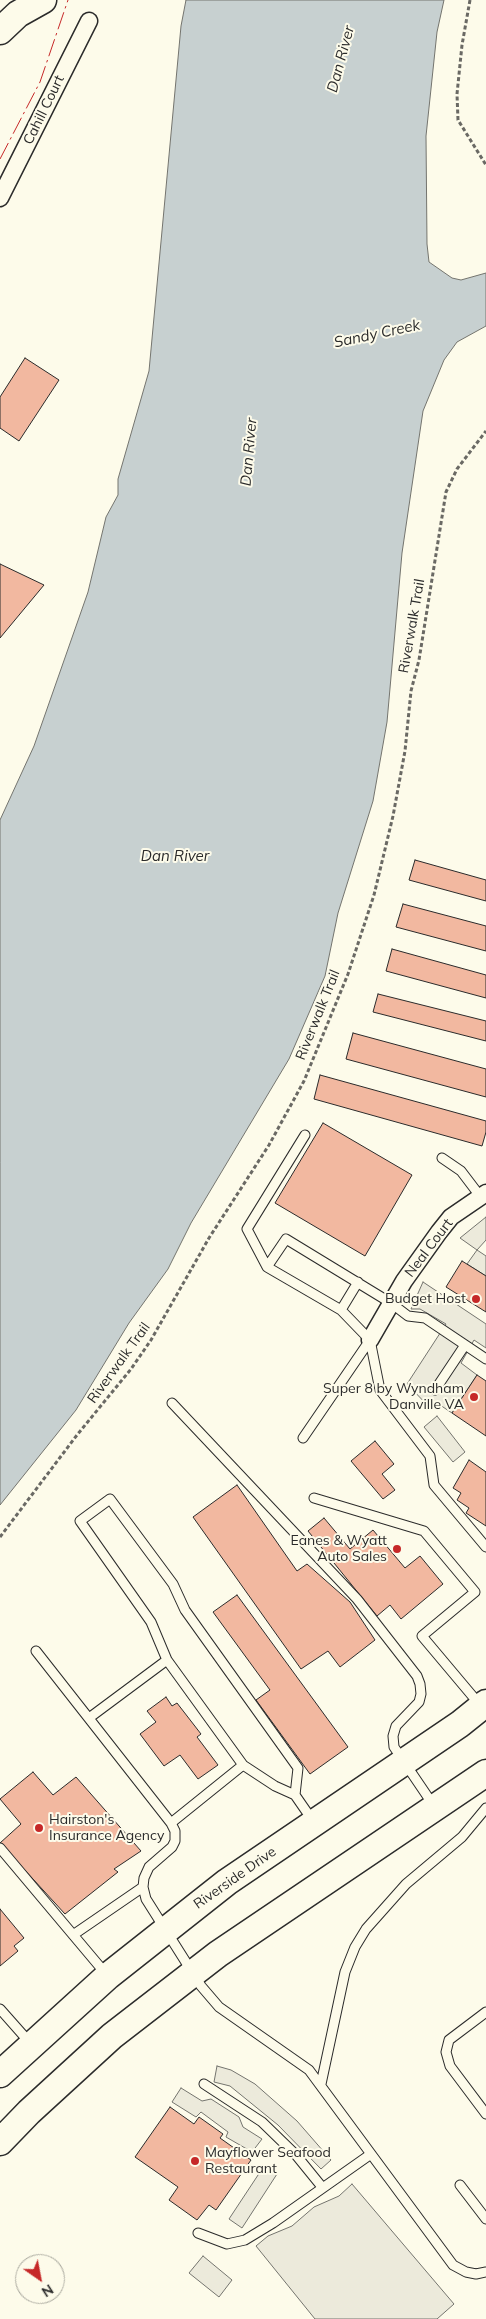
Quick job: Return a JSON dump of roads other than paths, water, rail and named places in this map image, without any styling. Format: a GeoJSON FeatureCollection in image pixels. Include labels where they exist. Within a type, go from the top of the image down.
{"type":"FeatureCollection","features":[{"type":"Feature","properties":{"kind":"main road"},"geometry":{"type":"LineString","coordinates":[[0,31],[18,14],[43,0]]}},
{"type":"Feature","properties":{"kind":"main road","name":"Riverside Drive"},"geometry":{"type":"LineString","coordinates":[[0,2074],[108,1976],[227,1882],[404,1763],[484,1705]]}},
{"type":"Feature","properties":{"kind":"main road"},"geometry":{"type":"LineString","coordinates":[[0,2142],[29,2112],[112,2036],[193,1973],[218,1954],[436,1808],[486,1772]]}},
{"type":"Feature","properties":{"kind":"street","name":"Cahill Court"},"geometry":{"type":"LineString","coordinates":[[0,198],[89,22]]}},
{"type":"Feature","properties":{"kind":"street","name":"Neal Court"},"geometry":{"type":"LineString","coordinates":[[370,1340],[391,1303],[439,1232],[452,1217],[483,1194]]}},
{"type":"Feature","properties":{"kind":"lane"},"geometry":{"type":"LineString","coordinates":[[305,1135],[247,1229],[267,1267],[341,1310],[370,1340],[380,1390],[430,1456],[434,1485],[486,1547]]}},
{"type":"Feature","properties":{"kind":"lane"},"geometry":{"type":"LineString","coordinates":[[442,1158],[461,1171],[483,1194]]}},
{"type":"Feature","properties":{"kind":"lane"},"geometry":{"type":"LineString","coordinates":[[267,1267],[286,1239],[358,1282],[408,1316],[425,1318],[486,1359]]}},
{"type":"Feature","properties":{"kind":"lane"},"geometry":{"type":"LineString","coordinates":[[341,1310],[358,1282]]}},
{"type":"Feature","properties":{"kind":"lane"},"geometry":{"type":"LineString","coordinates":[[303,1438],[370,1340]]}},
{"type":"Feature","properties":{"kind":"lane"},"geometry":{"type":"LineString","coordinates":[[435,1390],[465,1345]]}},
{"type":"Feature","properties":{"kind":"lane"},"geometry":{"type":"LineString","coordinates":[[172,1403],[357,1599],[417,1676],[421,1694],[419,1702],[400,1720],[393,1736],[394,1747],[436,1808]]}},
{"type":"Feature","properties":{"kind":"lane"},"geometry":{"type":"LineString","coordinates":[[295,1795],[298,1768],[185,1610],[173,1584],[110,1498],[80,1521],[151,1622],[167,1660],[244,1765],[295,1795],[314,1824]]}},
{"type":"Feature","properties":{"kind":"lane"},"geometry":{"type":"LineString","coordinates":[[314,1498],[424,1530],[475,1592],[422,1636],[484,1705]]}},
{"type":"Feature","properties":{"kind":"lane"},"geometry":{"type":"LineString","coordinates":[[36,1651],[171,1823],[175,1831],[175,1840],[172,1847],[149,1867],[144,1878],[143,1887],[146,1899],[193,1973],[219,2007],[301,2064],[321,2084],[453,2265],[466,2272],[476,2274],[486,2272]]}},
{"type":"Feature","properties":{"kind":"lane"},"geometry":{"type":"LineString","coordinates":[[89,1718],[167,1660]]}},
{"type":"Feature","properties":{"kind":"lane"},"geometry":{"type":"LineString","coordinates":[[171,1823],[244,1765]]}},
{"type":"Feature","properties":{"kind":"lane"},"geometry":{"type":"LineString","coordinates":[[321,2084],[345,1972],[355,1947],[366,1929],[406,1884],[462,1837],[486,1808]]}},
{"type":"Feature","properties":{"kind":"lane"},"geometry":{"type":"LineString","coordinates":[[0,1848],[108,1976]]}},
{"type":"Feature","properties":{"kind":"lane"},"geometry":{"type":"LineString","coordinates":[[73,1935],[143,1887]]}},
{"type":"Feature","properties":{"kind":"lane"},"geometry":{"type":"LineString","coordinates":[[0,2009],[31,2044]]}},
{"type":"Feature","properties":{"kind":"lane"},"geometry":{"type":"LineString","coordinates":[[486,2012],[449,2040],[446,2052],[450,2066],[486,2114]]}},
{"type":"Feature","properties":{"kind":"lane"},"geometry":{"type":"LineString","coordinates":[[204,2084],[262,2122],[296,2155],[322,2187]]}},
{"type":"Feature","properties":{"kind":"lane"},"geometry":{"type":"LineString","coordinates":[[198,2233],[227,2244],[245,2240],[273,2223],[371,2154]]}},
{"type":"Feature","properties":{"kind":"lane"},"geometry":{"type":"LineString","coordinates":[[460,2185],[486,2219]]}},
{"type":"Feature","properties":{"kind":"water","name":"Dan River"},"geometry":{"type":"Polygon","coordinates":[[[186,0],[444,0],[437,32],[426,136],[427,244],[429,262],[452,278],[461,280],[486,273],[486,326],[457,342],[444,360],[423,411],[402,553],[387,722],[373,801],[338,913],[325,976],[289,1059],[191,1223],[168,1269],[129,1323],[76,1410],[0,1505],[0,820],[34,746],[88,592],[106,517],[118,495],[118,479],[149,371],[181,26],[186,0]]]}},
{"type":"Feature","properties":{"kind":"place","name":"Budget Host"},"geometry":{"type":"Point","coordinates":[476,1299]}},
{"type":"Feature","properties":{"kind":"place","name":"Super 8 by Wyndham Danville VA"},"geometry":{"type":"Point","coordinates":[474,1397]}},
{"type":"Feature","properties":{"kind":"place","name":"Eanes & Wyatt Auto Sales"},"geometry":{"type":"Point","coordinates":[397,1549]}},
{"type":"Feature","properties":{"kind":"place","name":"Hairston's Insurance Agency"},"geometry":{"type":"Point","coordinates":[39,1828]}},
{"type":"Feature","properties":{"kind":"place","name":"Mayflower Seafood Restaurant"},"geometry":{"type":"Point","coordinates":[195,2161]}},
{"type":"Feature","properties":{"kind":"water label","name":"Sandy Creek"},"geometry":{"type":"Point","coordinates":[377,334]}}]}
